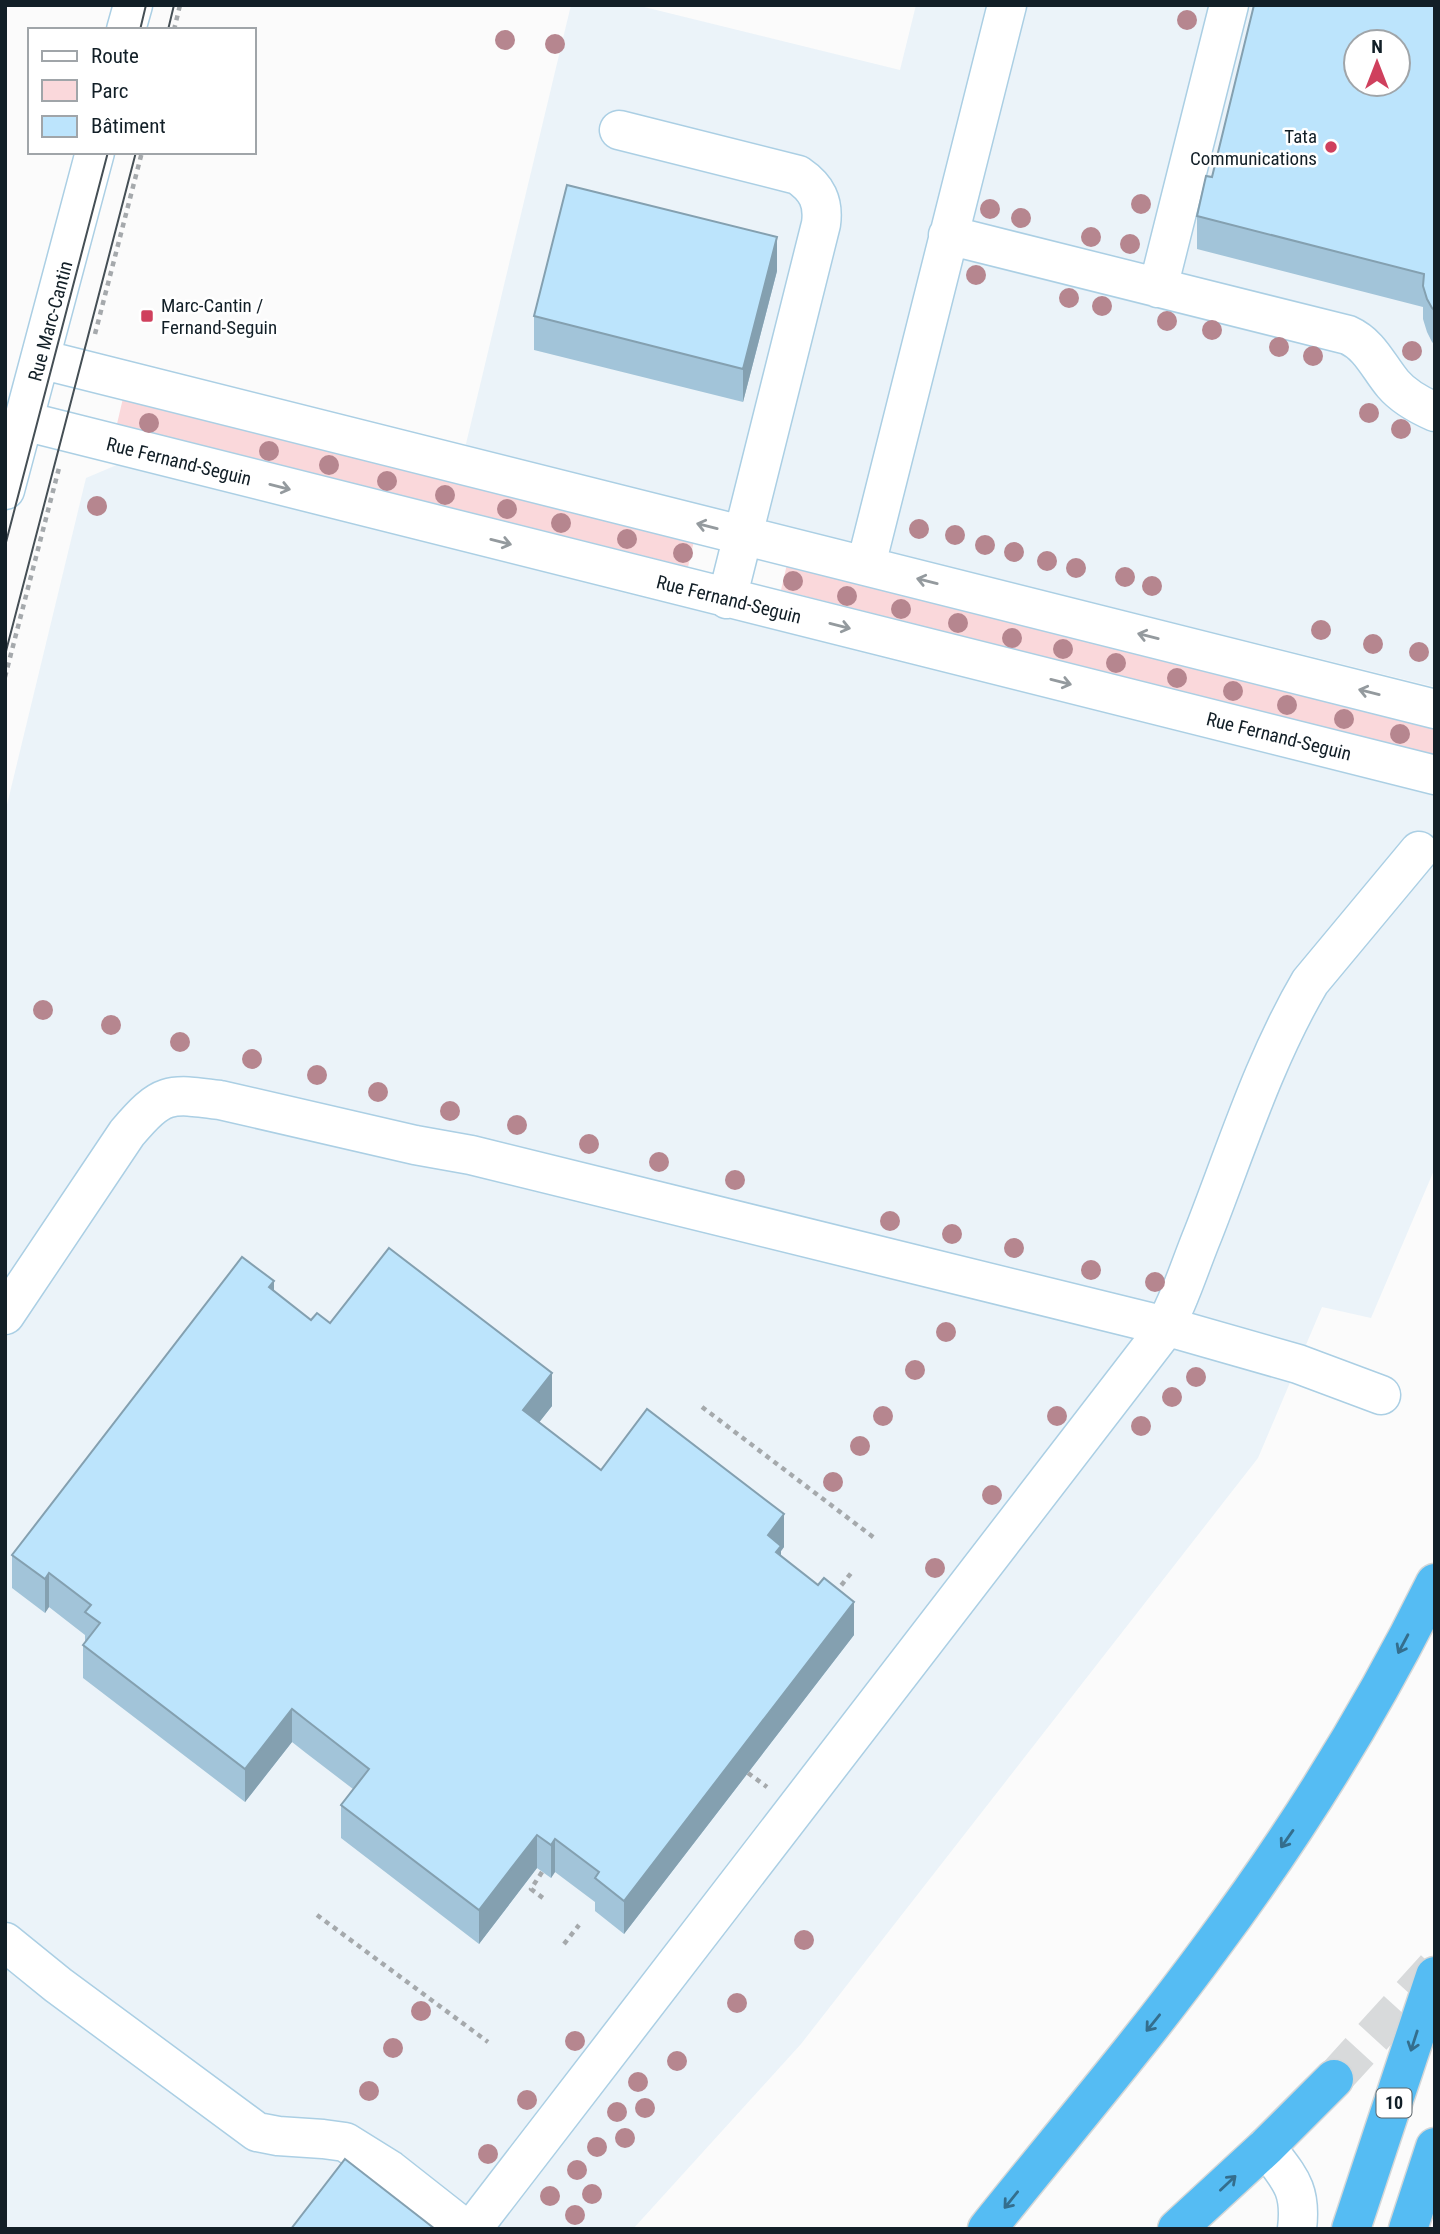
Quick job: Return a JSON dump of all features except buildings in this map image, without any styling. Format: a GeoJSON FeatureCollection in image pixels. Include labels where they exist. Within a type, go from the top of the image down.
{"type":"FeatureCollection","features":[{"type":"Feature","properties":{"kind":"highway"},"geometry":{"type":"LineString","coordinates":[[988,2229],[1169,2003],[1296,1827],[1354,1731],[1435,1583]]}},
{"type":"Feature","properties":{"kind":"highway","name":"10"},"geometry":{"type":"LineString","coordinates":[[1351,2229],[1435,1976]]}},
{"type":"Feature","properties":{"kind":"highway"},"geometry":{"type":"LineString","coordinates":[[1177,2229],[1266,2147],[1334,2079]]}},
{"type":"Feature","properties":{"kind":"highway"},"geometry":{"type":"LineString","coordinates":[[1408,2229],[1435,2147]]}},
{"type":"Feature","properties":{"kind":"street"},"geometry":{"type":"LineString","coordinates":[[127,28],[133,5]]}},
{"type":"Feature","properties":{"kind":"street"},"geometry":{"type":"LineString","coordinates":[[866,565],[1007,5]]}},
{"type":"Feature","properties":{"kind":"street"},"geometry":{"type":"LineString","coordinates":[[1158,288],[1229,5]]}},
{"type":"Feature","properties":{"kind":"street"},"geometry":{"type":"LineString","coordinates":[[619,130],[798,175],[813,187],[821,205],[821,224],[727,598]]}},
{"type":"Feature","properties":{"kind":"street","name":"Rue Marc-Cantin"},"geometry":{"type":"LineString","coordinates":[[5,491],[94,154]]}},
{"type":"Feature","properties":{"kind":"street"},"geometry":{"type":"LineString","coordinates":[[948,235],[1348,335],[1366,346],[1406,397],[1435,412]]}},
{"type":"Feature","properties":{"kind":"street"},"geometry":{"type":"LineString","coordinates":[[40,359],[1435,709]]}},
{"type":"Feature","properties":{"kind":"street","name":"Rue Fernand-Seguin"},"geometry":{"type":"LineString","coordinates":[[24,421],[1435,775]]}},
{"type":"Feature","properties":{"kind":"street"},"geometry":{"type":"LineString","coordinates":[[472,2229],[1165,1326],[1267,1069],[1297,1004],[1310,982],[1419,851]]}},
{"type":"Feature","properties":{"kind":"street"},"geometry":{"type":"LineString","coordinates":[[5,1315],[127,1133],[146,1112],[168,1097],[189,1096],[220,1100],[415,1145],[471,1155],[1165,1326],[1298,1364],[1381,1395]]}},
{"type":"Feature","properties":{"kind":"street"},"geometry":{"type":"LineString","coordinates":[[6,1943],[58,1985],[257,2132],[345,2143],[390,2170],[465,2229]]}},
{"type":"Feature","properties":{"kind":"street"},"geometry":{"type":"LineString","coordinates":[[1266,2147],[1297,2193],[1297,2229]]}},
{"type":"Feature","properties":{"kind":"path"},"geometry":{"type":"LineString","coordinates":[[174,28],[180,5]]}},
{"type":"Feature","properties":{"kind":"path"},"geometry":{"type":"LineString","coordinates":[[101,312],[141,154]]}},
{"type":"Feature","properties":{"kind":"path"},"geometry":{"type":"LineString","coordinates":[[5,677],[58,471]]}},
{"type":"Feature","properties":{"kind":"path"},"geometry":{"type":"LineString","coordinates":[[702,1407],[877,1540]]}},
{"type":"Feature","properties":{"kind":"path"},"geometry":{"type":"LineString","coordinates":[[829,1600],[852,1572]]}},
{"type":"Feature","properties":{"kind":"path"},"geometry":{"type":"LineString","coordinates":[[748,1773],[764,1784]]}},
{"type":"Feature","properties":{"kind":"path"},"geometry":{"type":"LineString","coordinates":[[542,1872],[531,1889],[544,1898]]}},
{"type":"Feature","properties":{"kind":"path"},"geometry":{"type":"LineString","coordinates":[[317,1915],[488,2042]]}},
{"type":"Feature","properties":{"kind":"path"},"geometry":{"type":"LineString","coordinates":[[564,1944],[579,1926]]}},
{"type":"Feature","properties":{"kind":"shaded area"},"geometry":{"type":"Polygon","coordinates":[[[571,5],[636,5],[900,70],[916,5],[1435,5],[1435,687],[465,448],[571,5]]]}},
{"type":"Feature","properties":{"kind":"shaded area"},"geometry":{"type":"Polygon","coordinates":[[[119,464],[1435,796],[1435,1168],[1371,1318],[1322,1307],[1258,1458],[801,2044],[633,2229],[5,2229],[5,813],[86,478],[119,464]]]}},
{"type":"Feature","properties":{"kind":"green space"},"geometry":{"type":"Polygon","coordinates":[[[123,398],[694,541],[688,567],[117,424],[123,398]]]}},
{"type":"Feature","properties":{"kind":"green space"},"geometry":{"type":"Polygon","coordinates":[[[787,564],[1435,728],[1435,756],[781,590],[787,564]]]}},
{"type":"Feature","properties":{"kind":"tunnel"},"geometry":{"type":"LineString","coordinates":[[1334,2079],[1435,1968]]}},
{"type":"Feature","properties":{"kind":"tram line"},"geometry":{"type":"LineString","coordinates":[[140,28],[146,5]]}},
{"type":"Feature","properties":{"kind":"tram line"},"geometry":{"type":"LineString","coordinates":[[168,28],[174,5]]}},
{"type":"Feature","properties":{"kind":"tram line"},"geometry":{"type":"LineString","coordinates":[[5,546],[107,154]]}},
{"type":"Feature","properties":{"kind":"tram line"},"geometry":{"type":"LineString","coordinates":[[5,655],[135,154]]}},
{"type":"Feature","properties":{"kind":"place","name":"Tata Communications"},"geometry":{"type":"Point","coordinates":[1331,147]}},
{"type":"Feature","properties":{"kind":"place","name":"Marc-Cantin / Fernand-Seguin"},"geometry":{"type":"Point","coordinates":[147,316]}}]}
